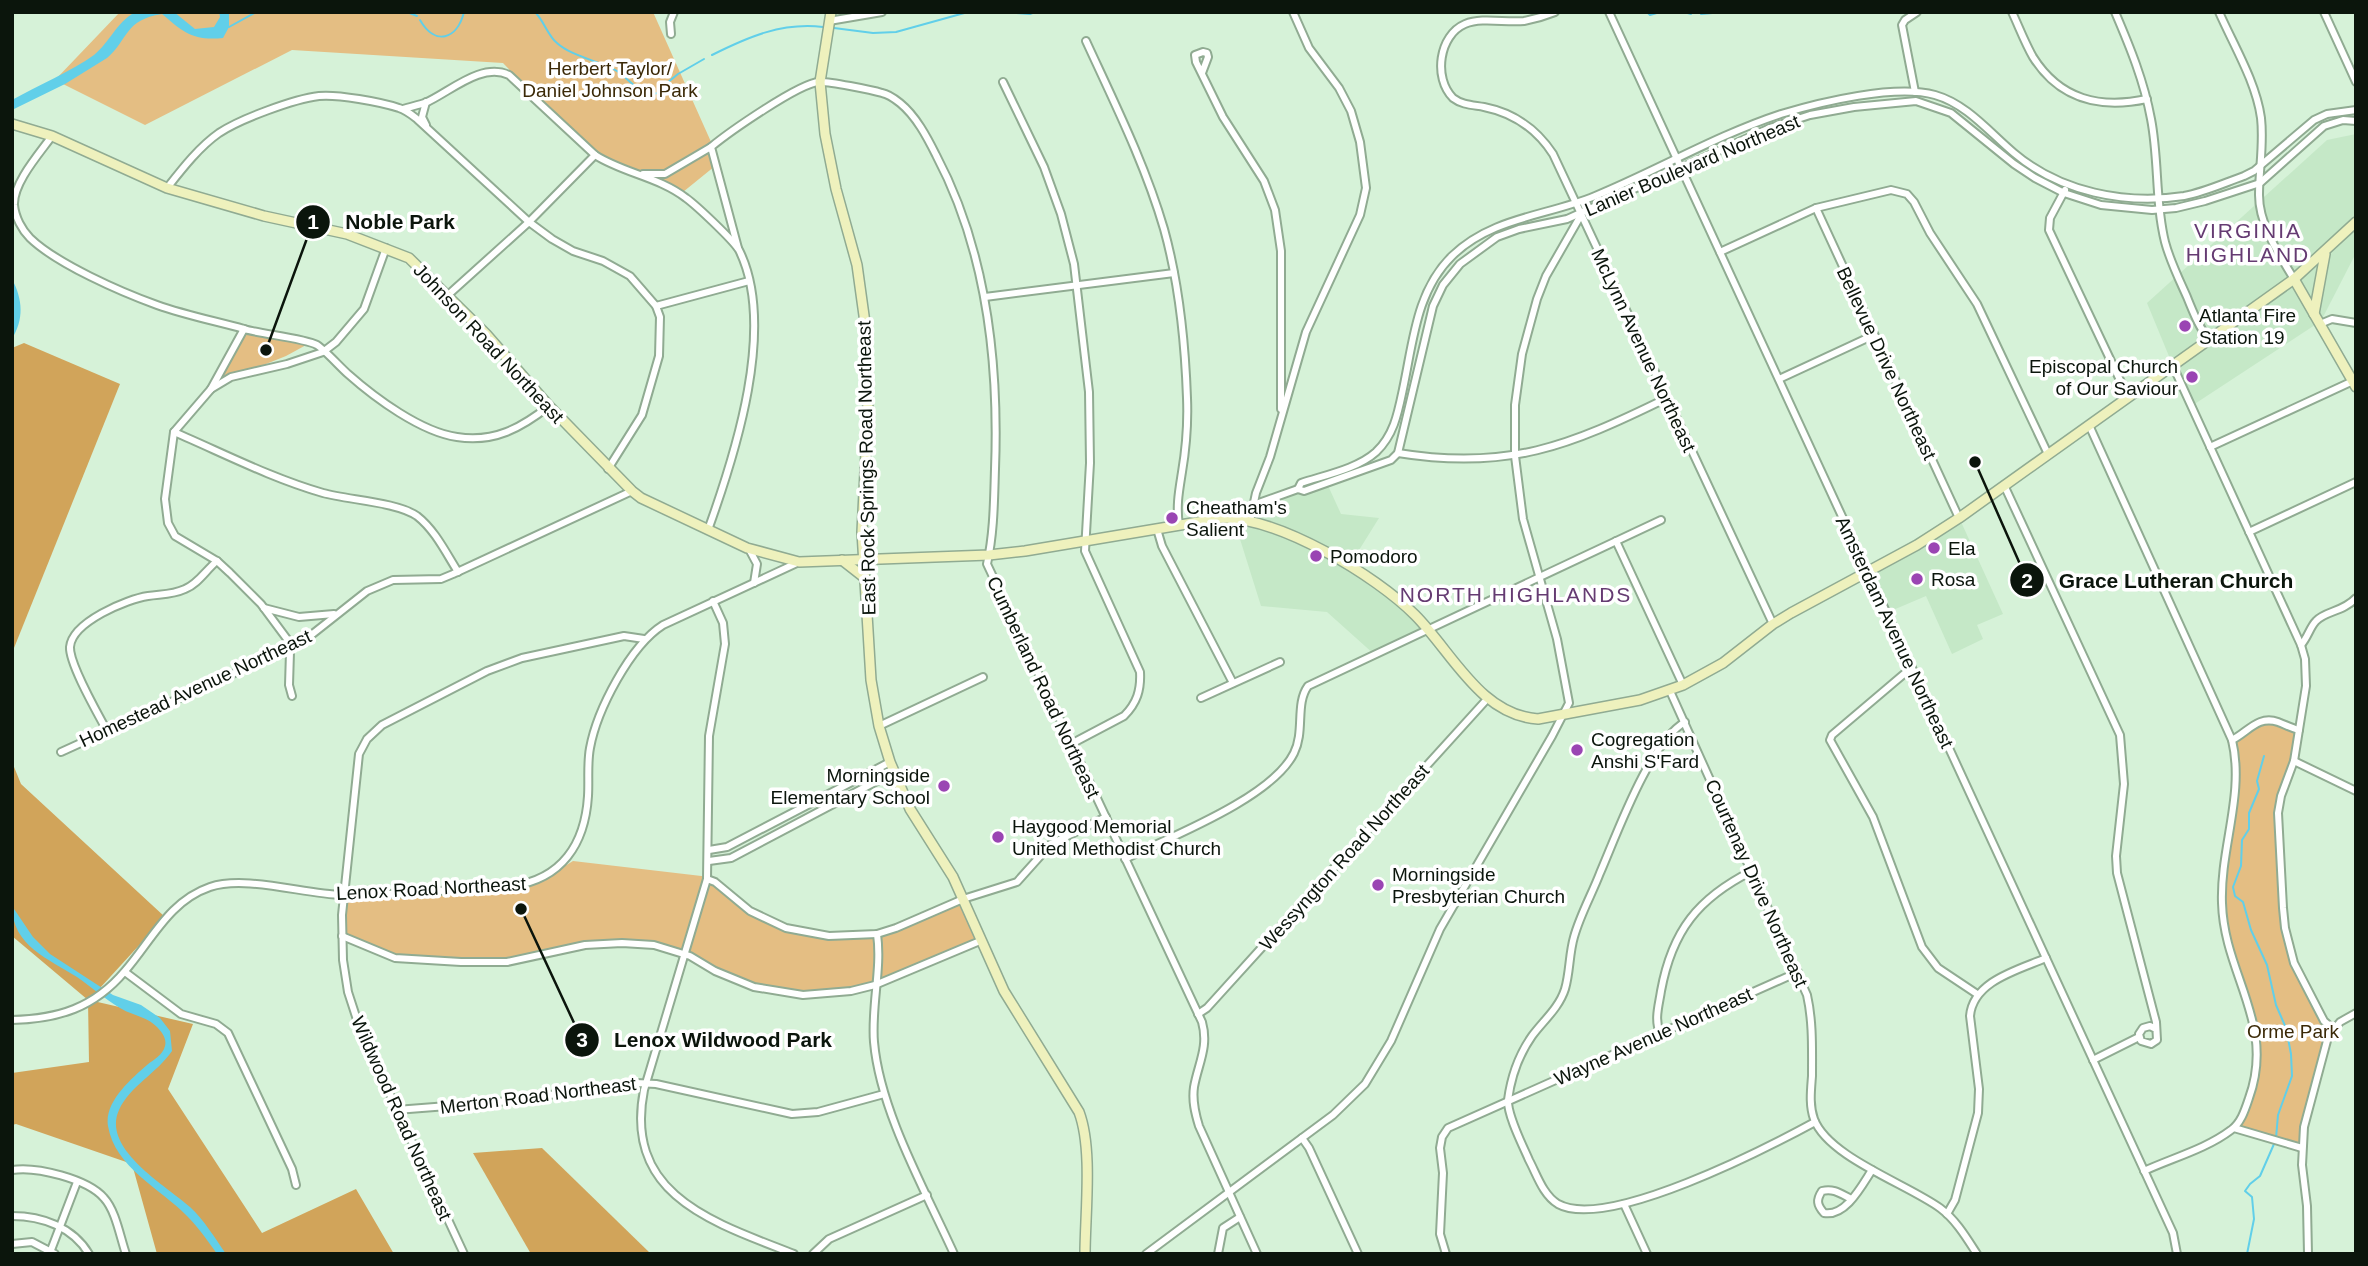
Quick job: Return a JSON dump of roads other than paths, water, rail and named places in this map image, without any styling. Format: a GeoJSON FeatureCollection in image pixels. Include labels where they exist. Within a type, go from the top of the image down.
{"type":"FeatureCollection","features":[{"type":"Feature","properties":{"kind":"street"},"geometry":{"type":"LineString","coordinates":[[671,34],[670,22],[674,12]]}},
{"type":"Feature","properties":{"kind":"street"},"geometry":{"type":"LineString","coordinates":[[830,16],[883,12]]}},
{"type":"Feature","properties":{"kind":"street"},"geometry":{"type":"LineString","coordinates":[[1250,522],[1306,331],[1360,215],[1366,188],[1360,142],[1352,111],[1339,88],[1309,48],[1293,12]]}},
{"type":"Feature","properties":{"kind":"street","name":"McLynn Avenue Northeast"},"geometry":{"type":"LineString","coordinates":[[1555,12],[1524,21],[1474,21],[1457,28],[1446,40],[1443,52],[1445,84],[1454,99],[1513,117],[1542,138],[1553,153],[1773,624]]}},
{"type":"Feature","properties":{"kind":"street","name":"Amsterdam Avenue Northeast"},"geometry":{"type":"LineString","coordinates":[[1609,12],[2173,1233],[2177,1254]]}},
{"type":"Feature","properties":{"kind":"street"},"geometry":{"type":"LineString","coordinates":[[1916,101],[1902,25],[1917,12]]}},
{"type":"Feature","properties":{"kind":"street"},"geometry":{"type":"LineString","coordinates":[[2012,12],[2042,70],[2065,89],[2086,99],[2111,104],[2147,99]]}},
{"type":"Feature","properties":{"kind":"street"},"geometry":{"type":"LineString","coordinates":[[2115,12],[2130,46],[2147,99],[2155,142],[2160,209],[2171,261],[2209,340]]}},
{"type":"Feature","properties":{"kind":"street"},"geometry":{"type":"LineString","coordinates":[[2210,447],[2354,384],[2274,245],[2265,223],[2259,197],[2262,131],[2258,104],[2219,12]]}},
{"type":"Feature","properties":{"kind":"street"},"geometry":{"type":"LineString","coordinates":[[2324,12],[2356,82]]}},
{"type":"Feature","properties":{"kind":"street","name":"East Rock Springs Road Northeast"},"geometry":{"type":"LineString","coordinates":[[830,16],[820,82],[825,134],[836,189],[857,265],[866,330],[868,412],[862,510],[863,559],[871,680],[879,726],[890,762],[910,809],[944,860],[1004,991],[1076,1106],[1082,1120],[1086,1173],[1085,1254]]}},
{"type":"Feature","properties":{"kind":"street"},"geometry":{"type":"LineString","coordinates":[[1086,41],[1129,135],[1164,228],[1174,273],[1187,401],[1184,454],[1177,502],[1179,525]]}},
{"type":"Feature","properties":{"kind":"street"},"geometry":{"type":"LineString","coordinates":[[403,109],[426,102],[474,78],[500,71],[509,75],[594,155],[685,197],[738,248]]}},
{"type":"Feature","properties":{"kind":"street"},"geometry":{"type":"LineString","coordinates":[[1202,73],[1223,117],[1267,188],[1278,221],[1282,265],[1282,398],[1278,428]]}},
{"type":"Feature","properties":{"kind":"street"},"geometry":{"type":"LineString","coordinates":[[637,173],[664,174],[711,147],[741,123],[820,82]]}},
{"type":"Feature","properties":{"kind":"street","name":"Cumberland Road Northeast"},"geometry":{"type":"LineString","coordinates":[[820,82],[884,93],[901,103],[925,134],[964,215],[985,297],[993,373],[996,430],[994,497],[987,564],[1198,1014],[1205,1042],[1194,1087],[1194,1111],[1257,1254]]}},
{"type":"Feature","properties":{"kind":"street"},"geometry":{"type":"LineString","coordinates":[[1003,82],[1044,167],[1061,214],[1078,285],[1090,412],[1085,551],[1137,663],[1140,683],[1136,701],[1124,716],[1071,744]]}},
{"type":"Feature","properties":{"kind":"street","name":"Lanier Boulevard Northeast"},"geometry":{"type":"LineString","coordinates":[[1298,489],[1301,483],[1367,458],[1387,439],[1393,429],[1417,318],[1426,294],[1446,264],[1461,248],[1504,223],[1576,204],[1759,122],[1814,104],[1914,91],[1947,99],[2028,164],[2067,185],[2120,197],[2159,198],[2202,191],[2254,172],[2314,120],[2328,114],[2353,111]]}},
{"type":"Feature","properties":{"kind":"street"},"geometry":{"type":"LineString","coordinates":[[167,188],[190,160],[219,133],[255,116],[305,98],[323,95],[403,109],[529,222],[573,251],[603,261],[630,276],[656,306],[660,317],[659,356],[642,415],[608,469]]}},
{"type":"Feature","properties":{"kind":"street","name":"Lanier Boulevard Northeast"},"geometry":{"type":"LineString","coordinates":[[1253,505],[1298,489],[1304,491],[1391,460],[1398,453],[1428,321],[1443,285],[1468,257],[1497,237],[1580,214],[1770,128],[1816,114],[1916,101],[1951,113],[2014,164],[2064,193],[2101,205],[2160,209],[2205,201],[2260,177],[2324,126],[2343,120],[2355,121]]}},
{"type":"Feature","properties":{"kind":"street"},"geometry":{"type":"LineString","coordinates":[[426,102],[422,117],[426,127]]}},
{"type":"Feature","properties":{"kind":"street"},"geometry":{"type":"LineString","coordinates":[[1814,104],[1816,114]]}},
{"type":"Feature","properties":{"kind":"street"},"geometry":{"type":"LineString","coordinates":[[2353,111],[2355,121]]}},
{"type":"Feature","properties":{"kind":"street","name":"Johnson Road Northeast"},"geometry":{"type":"LineString","coordinates":[[13,125],[52,136],[167,188],[264,216],[347,234],[409,258],[448,295],[608,469],[632,491],[641,498],[747,548],[799,562],[989,555],[1222,518],[1250,522],[1307,542],[1351,566],[1415,615],[1488,698],[1503,710],[1519,717],[1538,719],[1640,700],[1670,691],[1723,663],[1773,624],[1917,545],[1959,518],[2294,279],[2356,222]]}},
{"type":"Feature","properties":{"kind":"street"},"geometry":{"type":"LineString","coordinates":[[52,136],[29,167],[16,192],[14,203],[19,224],[29,237],[98,280],[158,305],[244,329],[317,345],[354,380],[404,415],[432,430],[455,437],[498,437],[519,427],[549,406]]}},
{"type":"Feature","properties":{"kind":"street"},"geometry":{"type":"LineString","coordinates":[[708,530],[736,447],[747,392],[754,322],[754,304],[749,281],[711,147]]}},
{"type":"Feature","properties":{"kind":"street"},"geometry":{"type":"LineString","coordinates":[[448,295],[529,222],[594,155]]}},
{"type":"Feature","properties":{"kind":"street"},"geometry":{"type":"LineString","coordinates":[[2067,185],[2050,218],[2049,230],[2128,397]]}},
{"type":"Feature","properties":{"kind":"street"},"geometry":{"type":"LineString","coordinates":[[1720,252],[1816,208],[1891,190],[1902,192],[1911,198],[1930,233],[1977,304],[2048,454]]}},
{"type":"Feature","properties":{"kind":"street","name":"Bellevue Drive Northeast"},"geometry":{"type":"LineString","coordinates":[[1816,208],[1959,518]]}},
{"type":"Feature","properties":{"kind":"street"},"geometry":{"type":"LineString","coordinates":[[1552,211],[1553,222]]}},
{"type":"Feature","properties":{"kind":"street"},"geometry":{"type":"LineString","coordinates":[[1146,1254],[1349,1102],[1380,1063],[1440,929],[1569,703],[1550,610],[1523,519],[1515,456],[1518,380],[1529,327],[1546,276],[1580,214]]}},
{"type":"Feature","properties":{"kind":"street"},"geometry":{"type":"LineString","coordinates":[[211,389],[231,377],[323,352],[336,342],[364,309],[386,248]]}},
{"type":"Feature","properties":{"kind":"street"},"geometry":{"type":"LineString","coordinates":[[1461,248],[1468,257]]}},
{"type":"Feature","properties":{"kind":"street"},"geometry":{"type":"LineString","coordinates":[[2315,314],[2325,251]]}},
{"type":"Feature","properties":{"kind":"street"},"geometry":{"type":"LineString","coordinates":[[985,297],[1174,273]]}},
{"type":"Feature","properties":{"kind":"street"},"geometry":{"type":"LineString","coordinates":[[656,306],[749,281]]}},
{"type":"Feature","properties":{"kind":"street"},"geometry":{"type":"LineString","coordinates":[[1417,318],[1428,321]]}},
{"type":"Feature","properties":{"kind":"street"},"geometry":{"type":"LineString","coordinates":[[2320,324],[2332,319],[2356,323]]}},
{"type":"Feature","properties":{"kind":"street"},"geometry":{"type":"LineString","coordinates":[[244,329],[211,389],[174,432],[165,499],[168,523],[176,536],[217,561],[264,608],[287,639],[290,648],[292,696]]}},
{"type":"Feature","properties":{"kind":"street"},"geometry":{"type":"LineString","coordinates":[[1779,379],[1874,335]]}},
{"type":"Feature","properties":{"kind":"street"},"geometry":{"type":"LineString","coordinates":[[2173,366],[2301,645],[2307,676],[2300,730],[2294,761],[2281,796],[2278,813],[2285,928],[2299,974],[2324,1021],[2333,1029]]}},
{"type":"Feature","properties":{"kind":"street"},"geometry":{"type":"LineString","coordinates":[[1398,453],[1455,460],[1515,456],[1579,439],[1667,398]]}},
{"type":"Feature","properties":{"kind":"street"},"geometry":{"type":"LineString","coordinates":[[2089,425],[2232,740],[2235,780],[2222,867],[2222,909],[2229,951],[2254,1020],[2258,1049],[2251,1093],[2245,1111],[2234,1128],[2218,1138],[2144,1171]]}},
{"type":"Feature","properties":{"kind":"street"},"geometry":{"type":"LineString","coordinates":[[1393,429],[1404,432]]}},
{"type":"Feature","properties":{"kind":"street"},"geometry":{"type":"LineString","coordinates":[[174,432],[280,478],[323,493],[414,514],[429,528],[458,572]]}},
{"type":"Feature","properties":{"kind":"street"},"geometry":{"type":"LineString","coordinates":[[1367,458],[1371,467]]}},
{"type":"Feature","properties":{"kind":"street"},"geometry":{"type":"LineString","coordinates":[[2249,532],[2356,482]]}},
{"type":"Feature","properties":{"kind":"street"},"geometry":{"type":"LineString","coordinates":[[2004,485],[2120,734],[2124,784],[2116,856],[2117,873],[2158,1036],[2151,1044],[2144,1043],[2139,1037]]}},
{"type":"Feature","properties":{"kind":"street","name":"Homestead Avenue Northeast"},"geometry":{"type":"LineString","coordinates":[[61,752],[290,648],[310,636],[367,591],[393,580],[441,579],[632,491]]}},
{"type":"Feature","properties":{"kind":"street"},"geometry":{"type":"LineString","coordinates":[[1125,859],[1224,812],[1279,774],[1291,759],[1298,743],[1302,725],[1301,697],[1308,686],[1661,520]]}},
{"type":"Feature","properties":{"kind":"street"},"geometry":{"type":"LineString","coordinates":[[1157,529],[1162,547],[1233,684]]}},
{"type":"Feature","properties":{"kind":"street"},"geometry":{"type":"LineString","coordinates":[[1616,541],[1683,685]]}},
{"type":"Feature","properties":{"kind":"street"},"geometry":{"type":"LineString","coordinates":[[747,548],[757,564],[754,583]]}},
{"type":"Feature","properties":{"kind":"street"},"geometry":{"type":"LineString","coordinates":[[842,560],[864,578]]}},
{"type":"Feature","properties":{"kind":"street"},"geometry":{"type":"LineString","coordinates":[[107,731],[73,662],[71,647],[75,636],[91,621],[117,606],[147,596],[169,595],[195,584],[217,561]]}},
{"type":"Feature","properties":{"kind":"street","name":"Lenox Road Northeast"},"geometry":{"type":"LineString","coordinates":[[12,1020],[56,1017],[91,1000],[125,972],[171,912],[210,887],[245,884],[343,895],[530,884],[558,867],[569,856],[582,829],[587,803],[588,758],[594,732],[620,676],[644,639],[663,625],[799,562]]}},
{"type":"Feature","properties":{"kind":"street"},"geometry":{"type":"LineString","coordinates":[[2301,645],[2319,619],[2343,609],[2356,598]]}},
{"type":"Feature","properties":{"kind":"street"},"geometry":{"type":"LineString","coordinates":[[713,601],[723,623],[725,644],[709,736],[707,879],[647,1083],[641,1112],[642,1139],[652,1167],[669,1191],[690,1209],[723,1226],[794,1254]]}},
{"type":"Feature","properties":{"kind":"street"},"geometry":{"type":"LineString","coordinates":[[264,608],[299,617],[336,614]]}},
{"type":"Feature","properties":{"kind":"street","name":"Wildwood Road Northeast"},"geometry":{"type":"LineString","coordinates":[[464,1254],[396,1110],[353,1009],[345,975],[343,895],[362,746],[377,729],[465,682],[514,661],[624,636],[644,639]]}},
{"type":"Feature","properties":{"kind":"street"},"geometry":{"type":"LineString","coordinates":[[1201,698],[1280,662]]}},
{"type":"Feature","properties":{"kind":"street"},"geometry":{"type":"LineString","coordinates":[[1911,668],[1832,735],[1830,740],[1873,817],[1922,947],[1938,968],[1977,994]]}},
{"type":"Feature","properties":{"kind":"street"},"geometry":{"type":"LineString","coordinates":[[879,726],[983,677]]}},
{"type":"Feature","properties":{"kind":"street","name":"Courtenay Drive Northeast"},"geometry":{"type":"LineString","coordinates":[[1670,691],[1807,995],[1812,1019],[1811,1105],[1815,1122]]}},
{"type":"Feature","properties":{"kind":"street","name":"Wessyngton Road Northeast"},"geometry":{"type":"LineString","coordinates":[[1198,1014],[1207,1008],[1488,698]]}},
{"type":"Feature","properties":{"kind":"street"},"geometry":{"type":"LineString","coordinates":[[2232,740],[2263,720],[2276,721],[2300,730]]}},
{"type":"Feature","properties":{"kind":"street"},"geometry":{"type":"LineString","coordinates":[[1685,722],[1670,734],[1632,799],[1574,934],[1564,993],[1531,1037],[1513,1075],[1508,1100],[1509,1110],[1544,1190],[1565,1207],[1604,1209],[1624,1204],[1747,1157],[1815,1122],[1827,1137],[1872,1170],[1929,1201],[1947,1214],[1961,1229],[1976,1254]]}},
{"type":"Feature","properties":{"kind":"street"},"geometry":{"type":"LineString","coordinates":[[2294,761],[2356,791]]}},
{"type":"Feature","properties":{"kind":"street"},"geometry":{"type":"LineString","coordinates":[[709,850],[727,848],[890,762]]}},
{"type":"Feature","properties":{"kind":"street"},"geometry":{"type":"LineString","coordinates":[[709,861],[731,858],[894,772]]}},
{"type":"Feature","properties":{"kind":"street"},"geometry":{"type":"LineString","coordinates":[[803,807],[808,817]]}},
{"type":"Feature","properties":{"kind":"street"},"geometry":{"type":"LineString","coordinates":[[707,879],[715,882],[750,911],[786,928],[829,936],[877,934],[962,899],[1017,882],[1051,844],[1106,817]]}},
{"type":"Feature","properties":{"kind":"street"},"geometry":{"type":"LineString","coordinates":[[1660,1033],[1657,1020],[1664,974],[1679,934],[1707,899],[1752,871]]}},
{"type":"Feature","properties":{"kind":"street"},"geometry":{"type":"LineString","coordinates":[[877,934],[874,1042],[884,1094],[954,1254]]}},
{"type":"Feature","properties":{"kind":"street"},"geometry":{"type":"LineString","coordinates":[[342,936],[351,937],[382,954],[410,960],[507,962],[576,946],[622,943],[654,945],[686,954],[734,980],[778,992],[827,995],[875,985],[981,941]]}},
{"type":"Feature","properties":{"kind":"street"},"geometry":{"type":"LineString","coordinates":[[1947,1214],[1955,1200],[1978,1113],[1979,1089],[1970,1016],[1972,1005],[1977,994],[1989,985],[2046,958]]}},
{"type":"Feature","properties":{"kind":"street"},"geometry":{"type":"LineString","coordinates":[[125,972],[181,1014],[216,1024],[229,1033],[292,1169],[296,1185]]}},
{"type":"Feature","properties":{"kind":"street","name":"Wayne Avenue Northeast"},"geometry":{"type":"LineString","coordinates":[[1446,1254],[1440,1227],[1443,1174],[1440,1148],[1442,1136],[1452,1125],[1798,972]]}},
{"type":"Feature","properties":{"kind":"street"},"geometry":{"type":"LineString","coordinates":[[2308,1254],[2309,1230],[2302,1148],[2305,1127],[2324,1047],[2333,1029],[2356,1013]]}},
{"type":"Feature","properties":{"kind":"street"},"geometry":{"type":"LineString","coordinates":[[2093,1060],[2139,1037],[2143,1028],[2150,1026],[2156,1029]]}},
{"type":"Feature","properties":{"kind":"street","name":"Merton Road Northeast"},"geometry":{"type":"LineString","coordinates":[[396,1110],[499,1102],[647,1083],[792,1114],[818,1112],[884,1094]]}},
{"type":"Feature","properties":{"kind":"street"},"geometry":{"type":"LineString","coordinates":[[2234,1128],[2302,1148]]}},
{"type":"Feature","properties":{"kind":"street"},"geometry":{"type":"LineString","coordinates":[[1302,1138],[1358,1254]]}},
{"type":"Feature","properties":{"kind":"street"},"geometry":{"type":"LineString","coordinates":[[12,1170],[40,1171],[77,1182],[106,1199],[126,1254]]}},
{"type":"Feature","properties":{"kind":"street"},"geometry":{"type":"LineString","coordinates":[[1851,1199],[1834,1190],[1828,1190],[1822,1191],[1818,1204],[1824,1213],[1836,1212],[1851,1199],[1872,1170]]}},
{"type":"Feature","properties":{"kind":"street"},"geometry":{"type":"LineString","coordinates":[[12,1244],[32,1242],[53,1252],[77,1182]]}},
{"type":"Feature","properties":{"kind":"street"},"geometry":{"type":"LineString","coordinates":[[813,1254],[829,1239],[927,1195]]}},
{"type":"Feature","properties":{"kind":"street"},"geometry":{"type":"LineString","coordinates":[[1624,1204],[1647,1254]]}},
{"type":"Feature","properties":{"kind":"street"},"geometry":{"type":"LineString","coordinates":[[12,1216],[32,1217],[61,1227],[81,1242],[89,1254]]}},
{"type":"Feature","properties":{"kind":"street"},"geometry":{"type":"LineString","coordinates":[[1217,1254],[1223,1228],[1240,1217]]}},
{"type":"Feature","properties":{"kind":"water"},"geometry":{"type":"Polygon","coordinates":[[[135,12],[174,12],[195,29],[214,27],[220,17],[219,12],[229,12],[229,27],[223,38],[204,38],[189,34],[162,14],[150,17],[128,31],[107,58],[65,84],[12,110],[12,100],[94,55],[135,12]]]}},
{"type":"Feature","properties":{"kind":"water"},"geometry":{"type":"Polygon","coordinates":[[[12,279],[21,309],[19,324],[12,339],[14,316],[12,279]]]}},
{"type":"Feature","properties":{"kind":"water"},"geometry":{"type":"Polygon","coordinates":[[[12,906],[33,937],[50,954],[113,995],[141,1005],[160,1018],[170,1031],[172,1051],[130,1094],[119,1110],[116,1125],[119,1139],[139,1165],[195,1212],[226,1254],[217,1254],[187,1216],[129,1166],[112,1141],[108,1126],[110,1108],[134,1077],[160,1055],[165,1046],[162,1033],[153,1023],[120,1008],[34,950],[18,931],[12,906]]]}},
{"type":"Feature","properties":{"kind":"waterway"},"geometry":{"type":"LineString","coordinates":[[229,27],[256,12]]}},
{"type":"Feature","properties":{"kind":"waterway"},"geometry":{"type":"LineString","coordinates":[[407,12],[417,16]]}},
{"type":"Feature","properties":{"kind":"waterway"},"geometry":{"type":"LineString","coordinates":[[420,20],[432,34],[445,36],[456,29],[464,12]]}},
{"type":"Feature","properties":{"kind":"waterway"},"geometry":{"type":"LineString","coordinates":[[535,12],[551,36],[563,48],[617,71],[647,95],[658,93],[663,87]]}},
{"type":"Feature","properties":{"kind":"waterway"},"geometry":{"type":"LineString","coordinates":[[834,28],[873,33],[896,32],[968,12]]}},
{"type":"Feature","properties":{"kind":"waterway"},"geometry":{"type":"LineString","coordinates":[[1003,12],[1035,12]]}},
{"type":"Feature","properties":{"kind":"waterway"},"geometry":{"type":"LineString","coordinates":[[1647,12],[1650,15],[1660,12]]}},
{"type":"Feature","properties":{"kind":"waterway"},"geometry":{"type":"LineString","coordinates":[[1684,12],[1691,14]]}},
{"type":"Feature","properties":{"kind":"waterway"},"geometry":{"type":"LineString","coordinates":[[1701,14],[1724,12]]}},
{"type":"Feature","properties":{"kind":"waterway"},"geometry":{"type":"LineString","coordinates":[[712,55],[766,32],[793,27],[823,27]]}},
{"type":"Feature","properties":{"kind":"waterway"},"geometry":{"type":"LineString","coordinates":[[667,83],[704,59]]}},
{"type":"Feature","properties":{"kind":"waterway"},"geometry":{"type":"LineString","coordinates":[[2264,756],[2257,781],[2259,789],[2249,813],[2249,829],[2242,840],[2241,866],[2233,887],[2235,896],[2243,902],[2251,930],[2267,965],[2291,1054],[2292,1076],[2278,1115],[2276,1138]]}},
{"type":"Feature","properties":{"kind":"waterway"},"geometry":{"type":"LineString","coordinates":[[2247,1254],[2254,1219],[2252,1197],[2245,1191],[2260,1176],[2274,1144]]}},
{"type":"Feature","properties":{"kind":"place","name":"Atlanta Fire Station 19"},"geometry":{"type":"Point","coordinates":[2185,326]}},
{"type":"Feature","properties":{"kind":"place","name":"Noble Park"},"geometry":{"type":"Point","coordinates":[266,350]}},
{"type":"Feature","properties":{"kind":"place","name":"Episcopal Church of Our Saviour"},"geometry":{"type":"Point","coordinates":[2192,377]}},
{"type":"Feature","properties":{"kind":"place","name":"Grace Lutheran Church"},"geometry":{"type":"Point","coordinates":[1975,462]}},
{"type":"Feature","properties":{"kind":"place","name":"Cheatham's Salient"},"geometry":{"type":"Point","coordinates":[1172,518]}},
{"type":"Feature","properties":{"kind":"place","name":"Ela"},"geometry":{"type":"Point","coordinates":[1934,548]}},
{"type":"Feature","properties":{"kind":"place","name":"Pomodoro"},"geometry":{"type":"Point","coordinates":[1316,556]}},
{"type":"Feature","properties":{"kind":"place","name":"Rosa"},"geometry":{"type":"Point","coordinates":[1917,579]}},
{"type":"Feature","properties":{"kind":"place","name":"Cogregation Anshi S'Fard"},"geometry":{"type":"Point","coordinates":[1577,750]}},
{"type":"Feature","properties":{"kind":"place","name":"Morningside Elementary School"},"geometry":{"type":"Point","coordinates":[944,786]}},
{"type":"Feature","properties":{"kind":"place","name":"Haygood Memorial United Methodist Church"},"geometry":{"type":"Point","coordinates":[998,837]}},
{"type":"Feature","properties":{"kind":"place","name":"Morningside Presbyterian Church"},"geometry":{"type":"Point","coordinates":[1378,885]}},
{"type":"Feature","properties":{"kind":"place","name":"Lenox Wildwood Park"},"geometry":{"type":"Point","coordinates":[521,909]}},
{"type":"Feature","properties":{"kind":"district","name":"VIRGINIA HIGHLAND"},"geometry":{"type":"Point","coordinates":[2248,243]}},
{"type":"Feature","properties":{"kind":"district","name":"NORTH HIGHLANDS"},"geometry":{"type":"Point","coordinates":[1516,595]}},
{"type":"Feature","properties":{"kind":"park label","name":"Herbert Taylor/ Daniel Johnson Park"},"geometry":{"type":"Point","coordinates":[610,79]}},
{"type":"Feature","properties":{"kind":"park label","name":"Orme Park"},"geometry":{"type":"Point","coordinates":[2293,1031]}}]}
